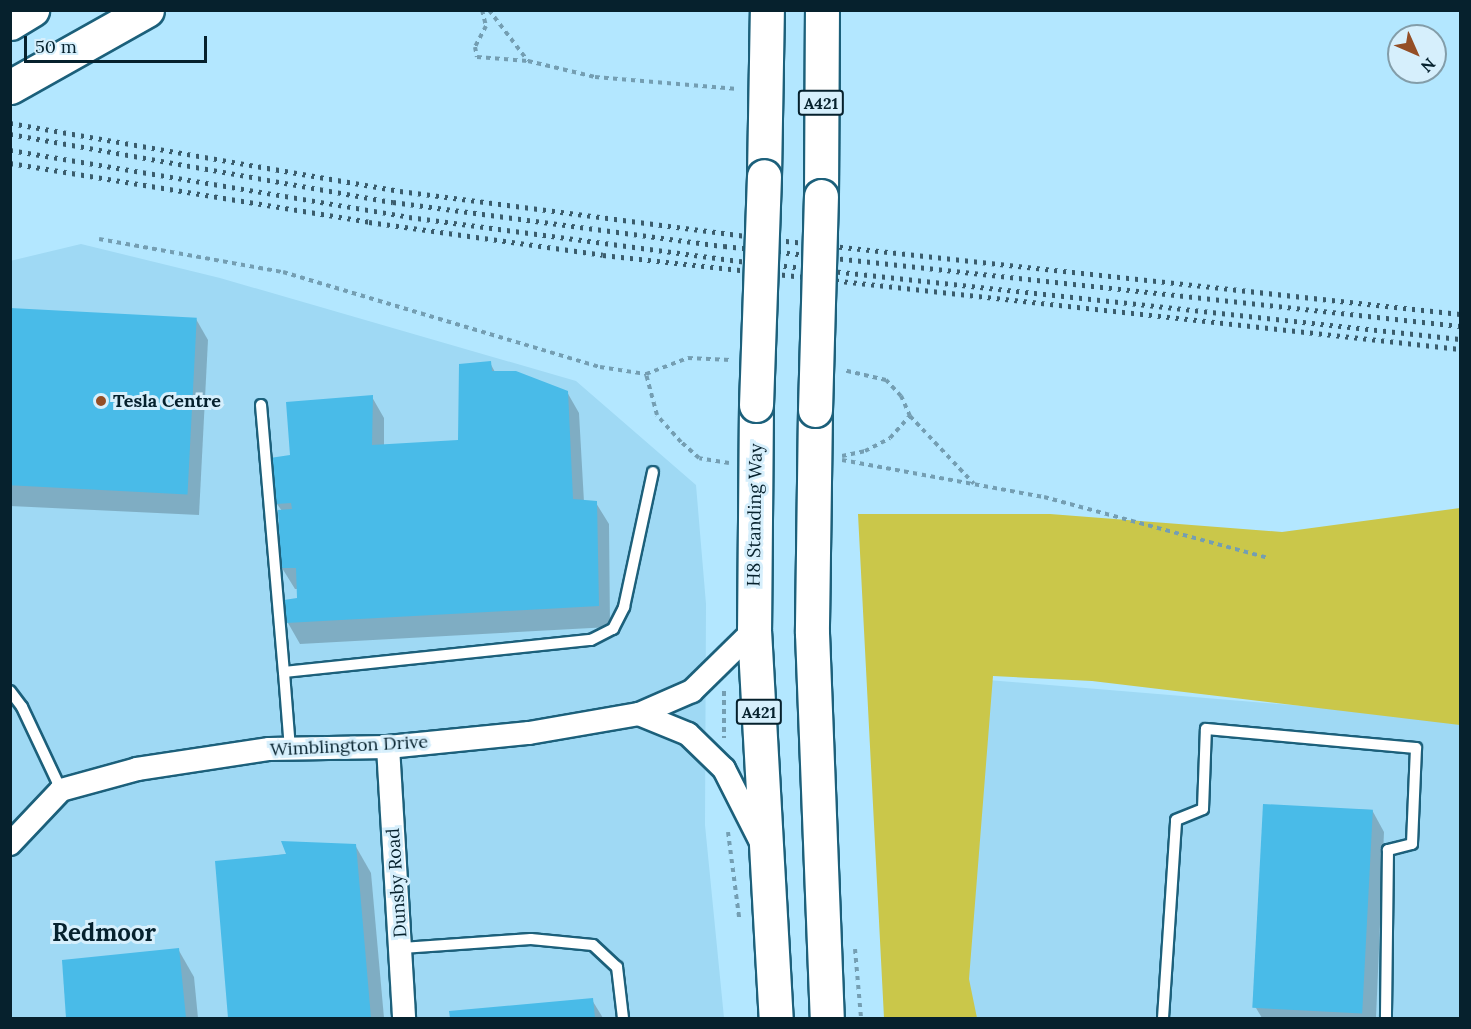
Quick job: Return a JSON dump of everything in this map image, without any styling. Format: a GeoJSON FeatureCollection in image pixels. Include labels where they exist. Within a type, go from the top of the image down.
{"type":"FeatureCollection","features":[{"type":"Feature","properties":{"kind":"highway"},"geometry":{"type":"LineString","coordinates":[[10,23],[32,10]]}},
{"type":"Feature","properties":{"kind":"highway"},"geometry":{"type":"LineString","coordinates":[[10,87],[147,10]]}},
{"type":"Feature","properties":{"kind":"highway","name":"H8 Standing Way"},"geometry":{"type":"LineString","coordinates":[[767,10],[756,405],[754,630],[776,1018]]}},
{"type":"Feature","properties":{"kind":"highway","name":"A421"},"geometry":{"type":"LineString","coordinates":[[822,10],[812,633],[826,1018]]}},
{"type":"Feature","properties":{"kind":"street","name":"Wimblington Drive"},"geometry":{"type":"LineString","coordinates":[[60,790],[137,769],[290,749],[388,747],[529,733],[639,714],[692,691],[754,630]]}},
{"type":"Feature","properties":{"kind":"street"},"geometry":{"type":"LineString","coordinates":[[639,714],[688,734],[724,769],[766,851]]}},
{"type":"Feature","properties":{"kind":"street","name":"Dunsby Road"},"geometry":{"type":"LineString","coordinates":[[388,747],[402,948],[404,1018]]}},
{"type":"Feature","properties":{"kind":"street"},"geometry":{"type":"LineString","coordinates":[[10,844],[60,790]]}},
{"type":"Feature","properties":{"kind":"lane"},"geometry":{"type":"LineString","coordinates":[[261,405],[290,749]]}},
{"type":"Feature","properties":{"kind":"lane"},"geometry":{"type":"LineString","coordinates":[[284,672],[591,640],[613,629],[624,607],[653,472]]}},
{"type":"Feature","properties":{"kind":"lane"},"geometry":{"type":"LineString","coordinates":[[10,691],[22,706],[60,790]]}},
{"type":"Feature","properties":{"kind":"lane"},"geometry":{"type":"LineString","coordinates":[[1163,1018],[1176,820],[1203,809],[1206,729],[1416,748],[1412,844],[1388,850],[1386,1018]]}},
{"type":"Feature","properties":{"kind":"lane"},"geometry":{"type":"LineString","coordinates":[[402,948],[531,939],[593,945],[617,967],[623,1018]]}},
{"type":"Feature","properties":{"kind":"path"},"geometry":{"type":"LineString","coordinates":[[482,10],[486,26],[475,47],[477,57],[528,61],[595,77],[742,89]]}},
{"type":"Feature","properties":{"kind":"path"},"geometry":{"type":"LineString","coordinates":[[489,10],[528,61]]}},
{"type":"Feature","properties":{"kind":"path"},"geometry":{"type":"LineString","coordinates":[[99,239],[283,272],[600,367],[646,374],[688,358],[719,360]]}},
{"type":"Feature","properties":{"kind":"path"},"geometry":{"type":"LineString","coordinates":[[842,369],[886,380],[901,396],[910,416],[975,484]]}},
{"type":"Feature","properties":{"kind":"path"},"geometry":{"type":"LineString","coordinates":[[646,374],[657,415],[681,442],[699,458],[742,465]]}},
{"type":"Feature","properties":{"kind":"path"},"geometry":{"type":"LineString","coordinates":[[910,416],[890,438],[865,451],[831,458],[1044,497],[1268,558]]}},
{"type":"Feature","properties":{"kind":"shaded area"},"geometry":{"type":"Polygon","coordinates":[[[81,244],[220,278],[576,381],[696,485],[706,604],[705,825],[724,1018],[11,1018],[10,261],[81,244]]]}},
{"type":"Feature","properties":{"kind":"shaded area"},"geometry":{"type":"Polygon","coordinates":[[[1460,508],[1460,725],[1092,681],[993,676],[969,979],[977,1018],[884,1018],[858,514],[1050,514],[1282,532],[1460,508]]]}},
{"type":"Feature","properties":{"kind":"shaded area"},"geometry":{"type":"Polygon","coordinates":[[[988,680],[1460,719],[1460,1018],[974,1018],[966,977],[988,680]]]}},
{"type":"Feature","properties":{"kind":"building","name":"Tesla Centre"},"geometry":{"type":"Polygon","coordinates":[[[10,308],[197,318],[187,495],[10,485],[10,308]]]}},
{"type":"Feature","properties":{"kind":"building"},"geometry":{"type":"Polygon","coordinates":[[[491,361],[492,371],[516,371],[568,391],[573,499],[597,501],[599,606],[286,623],[284,600],[297,598],[296,568],[281,568],[278,510],[292,509],[291,503],[276,504],[270,458],[290,455],[286,402],[373,395],[372,445],[458,440],[459,364],[491,361]]]}},
{"type":"Feature","properties":{"kind":"building"},"geometry":{"type":"Polygon","coordinates":[[[1263,804],[1373,810],[1362,1013],[1252,1008],[1263,804]]]}},
{"type":"Feature","properties":{"kind":"building"},"geometry":{"type":"Polygon","coordinates":[[[281,841],[356,844],[371,1018],[228,1018],[215,861],[286,854],[281,841]]]}},
{"type":"Feature","properties":{"kind":"building"},"geometry":{"type":"Polygon","coordinates":[[[179,948],[186,1018],[66,1018],[62,960],[179,948]]]}},
{"type":"Feature","properties":{"kind":"building"},"geometry":{"type":"Polygon","coordinates":[[[593,998],[595,1018],[450,1018],[449,1011],[593,998]]]}},
{"type":"Feature","properties":{"kind":"railway"},"geometry":{"type":"LineString","coordinates":[[10,123],[400,191],[777,240],[1460,314]]}},
{"type":"Feature","properties":{"kind":"railway"},"geometry":{"type":"LineString","coordinates":[[10,134],[393,202],[724,246],[1460,326]]}},
{"type":"Feature","properties":{"kind":"railway"},"geometry":{"type":"LineString","coordinates":[[10,150],[409,217],[739,261],[1460,339]]}},
{"type":"Feature","properties":{"kind":"railway"},"geometry":{"type":"LineString","coordinates":[[10,163],[369,222],[603,255],[1460,349]]}},
{"type":"Feature","properties":{"kind":"place","name":"Tesla Centre"},"geometry":{"type":"Point","coordinates":[101,401]}},
{"type":"Feature","properties":{"kind":"district","name":"Redmoor"},"geometry":{"type":"Point","coordinates":[104,933]}}]}
